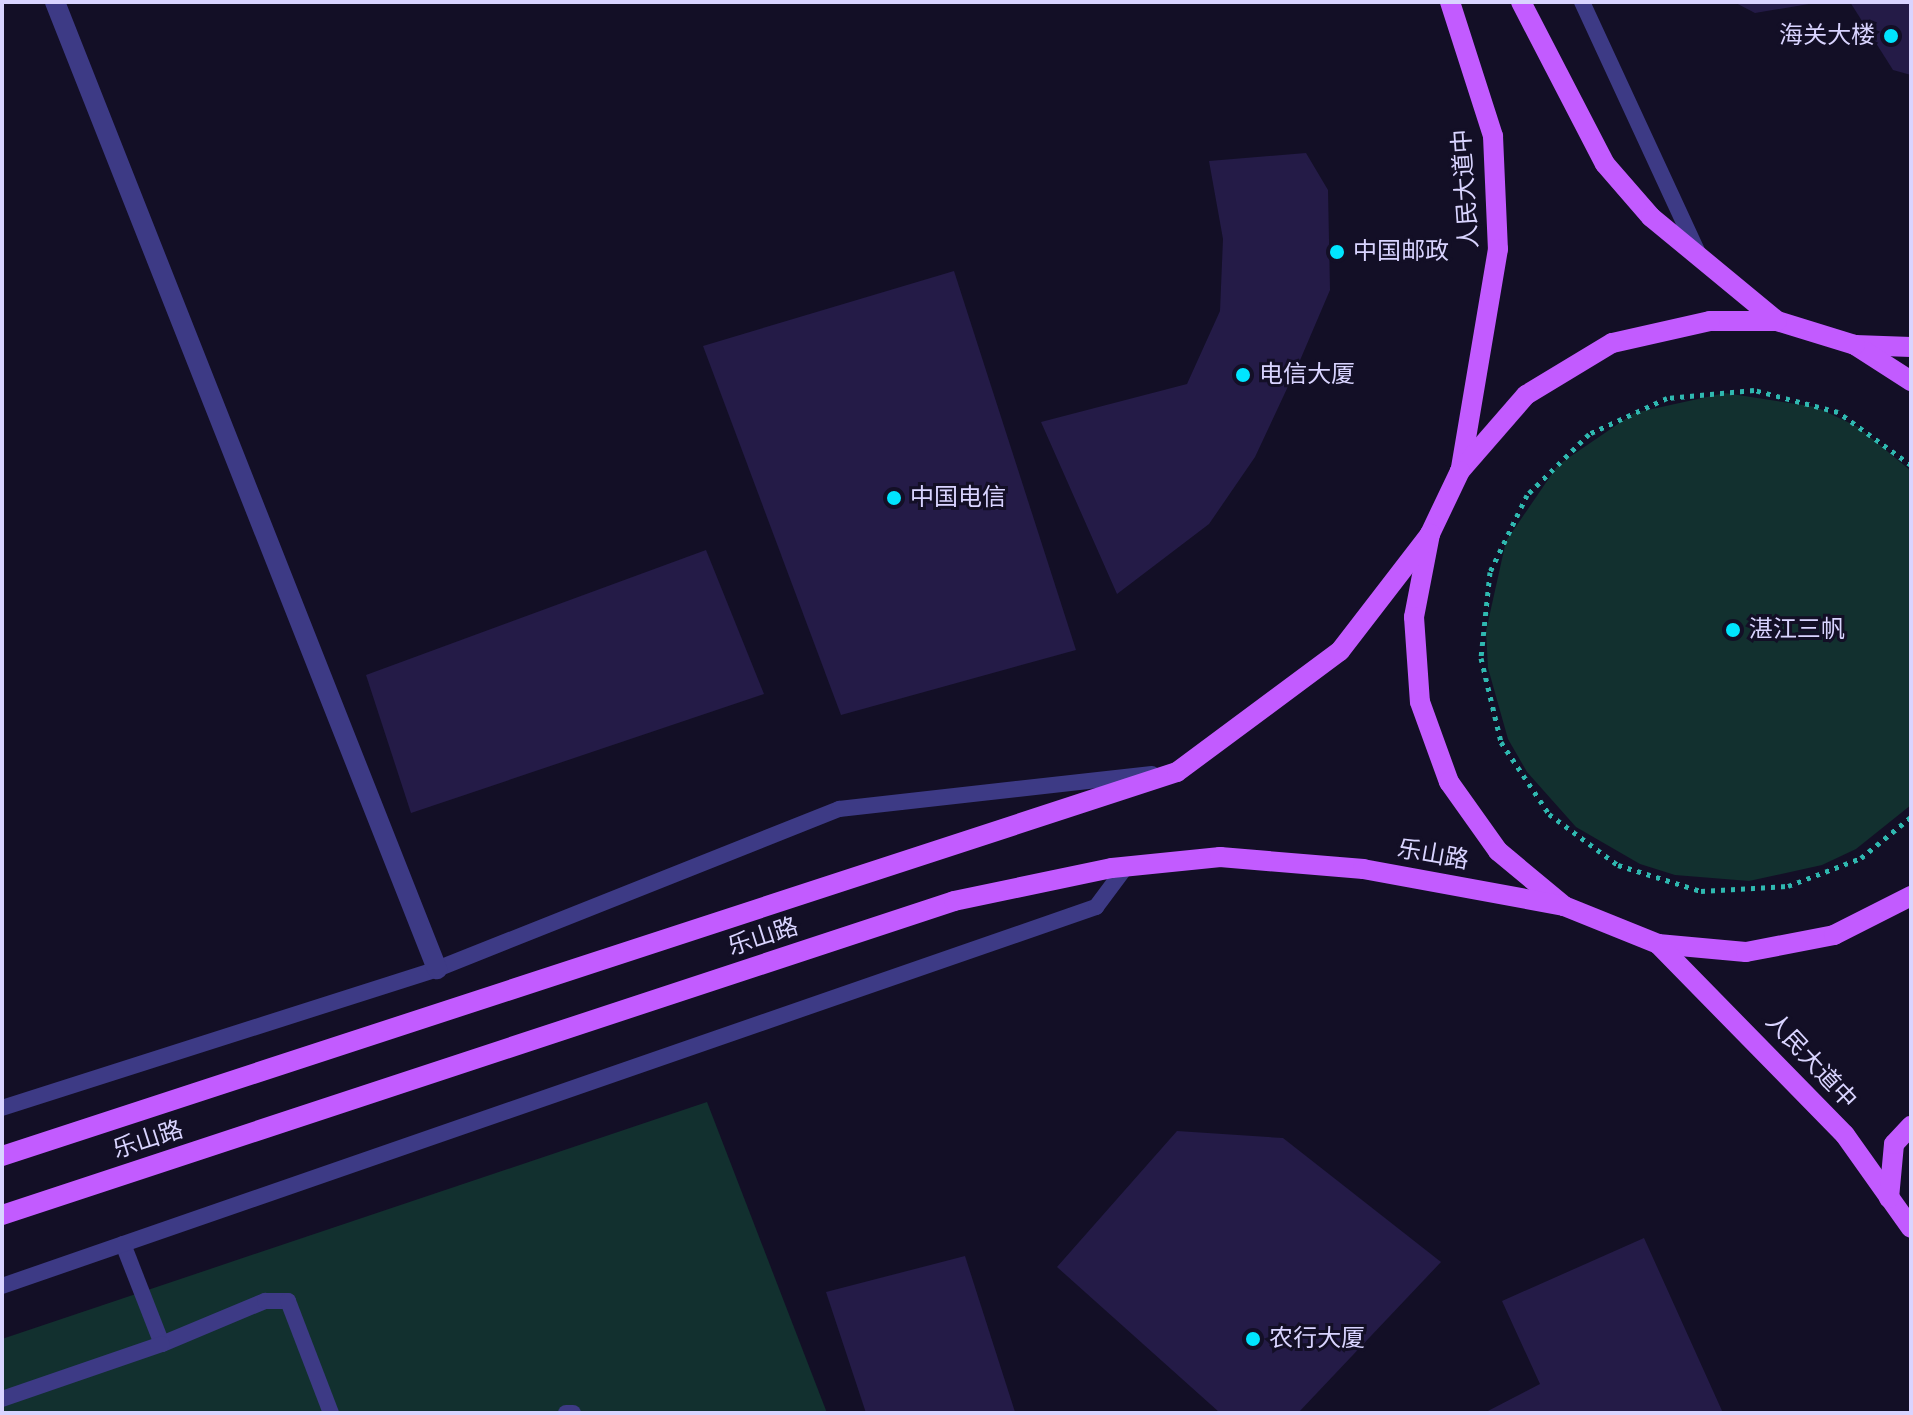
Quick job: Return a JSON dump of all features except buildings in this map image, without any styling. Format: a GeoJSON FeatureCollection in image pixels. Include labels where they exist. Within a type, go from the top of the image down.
{"type":"FeatureCollection","features":[{"type":"Feature","properties":{"kind":"main road","name":"人民大道中"},"geometry":{"type":"LineString","coordinates":[[1450,2],[1493,136],[1498,249],[1460,471]]}},
{"type":"Feature","properties":{"kind":"main road"},"geometry":{"type":"LineString","coordinates":[[1521,2],[1605,164],[1651,217],[1777,321]]}},
{"type":"Feature","properties":{"kind":"main road"},"geometry":{"type":"LineString","coordinates":[[1911,347],[1855,345],[1777,321],[1710,321],[1612,343],[1526,395],[1460,471],[1430,534],[1414,617],[1420,702],[1449,782],[1498,851],[1564,906],[1658,944],[1746,952],[1834,935],[1911,896]]}},
{"type":"Feature","properties":{"kind":"main road"},"geometry":{"type":"LineString","coordinates":[[1855,345],[1911,381]]}},
{"type":"Feature","properties":{"kind":"main road","name":"乐山路"},"geometry":{"type":"LineString","coordinates":[[2,1156],[1177,772],[1340,651],[1430,534]]}},
{"type":"Feature","properties":{"kind":"main road","name":"乐山路"},"geometry":{"type":"LineString","coordinates":[[2,1215],[954,901],[1125,868],[1220,857],[1347,868],[1564,906]]}},
{"type":"Feature","properties":{"kind":"main road","name":"人民大道中"},"geometry":{"type":"LineString","coordinates":[[1658,944],[1773,1055],[1845,1135],[1911,1228]]}},
{"type":"Feature","properties":{"kind":"main road"},"geometry":{"type":"LineString","coordinates":[[1889,1198],[1894,1144],[1911,1126]]}},
{"type":"Feature","properties":{"kind":"street"},"geometry":{"type":"LineString","coordinates":[[55,2],[437,969]]}},
{"type":"Feature","properties":{"kind":"lane"},"geometry":{"type":"LineString","coordinates":[[1582,2],[1698,253]]}},
{"type":"Feature","properties":{"kind":"lane"},"geometry":{"type":"LineString","coordinates":[[2,1108],[437,969],[839,809],[1177,772]]}},
{"type":"Feature","properties":{"kind":"lane"},"geometry":{"type":"LineString","coordinates":[[2,1286],[1096,907],[1125,868]]}},
{"type":"Feature","properties":{"kind":"lane"},"geometry":{"type":"LineString","coordinates":[[123,1244],[162,1344]]}},
{"type":"Feature","properties":{"kind":"lane"},"geometry":{"type":"LineString","coordinates":[[2,1399],[162,1344],[265,1301],[288,1301],[331,1413]]}},
{"type":"Feature","properties":{"kind":"lane"},"geometry":{"type":"LineString","coordinates":[[566,1413],[573,1413]]}},
{"type":"Feature","properties":{"kind":"path"},"geometry":{"type":"LineString","coordinates":[[1911,465],[1838,412],[1754,390],[1667,398],[1589,434],[1527,495],[1490,572],[1481,658],[1501,742],[1549,814],[1618,865],[1701,891],[1788,886],[1861,858],[1911,817]]}},
{"type":"Feature","properties":{"kind":"green space"},"geometry":{"type":"Polygon","coordinates":[[[1725,393],[1816,407],[1858,427],[1911,471],[1911,805],[1856,849],[1822,865],[1749,881],[1675,875],[1640,864],[1576,827],[1527,772],[1508,739],[1488,668],[1486,631],[1506,541],[1558,465],[1634,413],[1725,393]]]}},
{"type":"Feature","properties":{"kind":"green space"},"geometry":{"type":"Polygon","coordinates":[[[707,1102],[827,1413],[2,1413],[2,1339],[707,1102]]]}},
{"type":"Feature","properties":{"kind":"place","name":"海关大楼"},"geometry":{"type":"Point","coordinates":[1891,36]}},
{"type":"Feature","properties":{"kind":"place","name":"中国邮政"},"geometry":{"type":"Point","coordinates":[1337,252]}},
{"type":"Feature","properties":{"kind":"place","name":"电信大厦"},"geometry":{"type":"Point","coordinates":[1243,375]}},
{"type":"Feature","properties":{"kind":"place","name":"中国电信"},"geometry":{"type":"Point","coordinates":[894,498]}},
{"type":"Feature","properties":{"kind":"place","name":"湛江三帆"},"geometry":{"type":"Point","coordinates":[1733,630]}},
{"type":"Feature","properties":{"kind":"place","name":"农行大厦"},"geometry":{"type":"Point","coordinates":[1253,1339]}}]}
